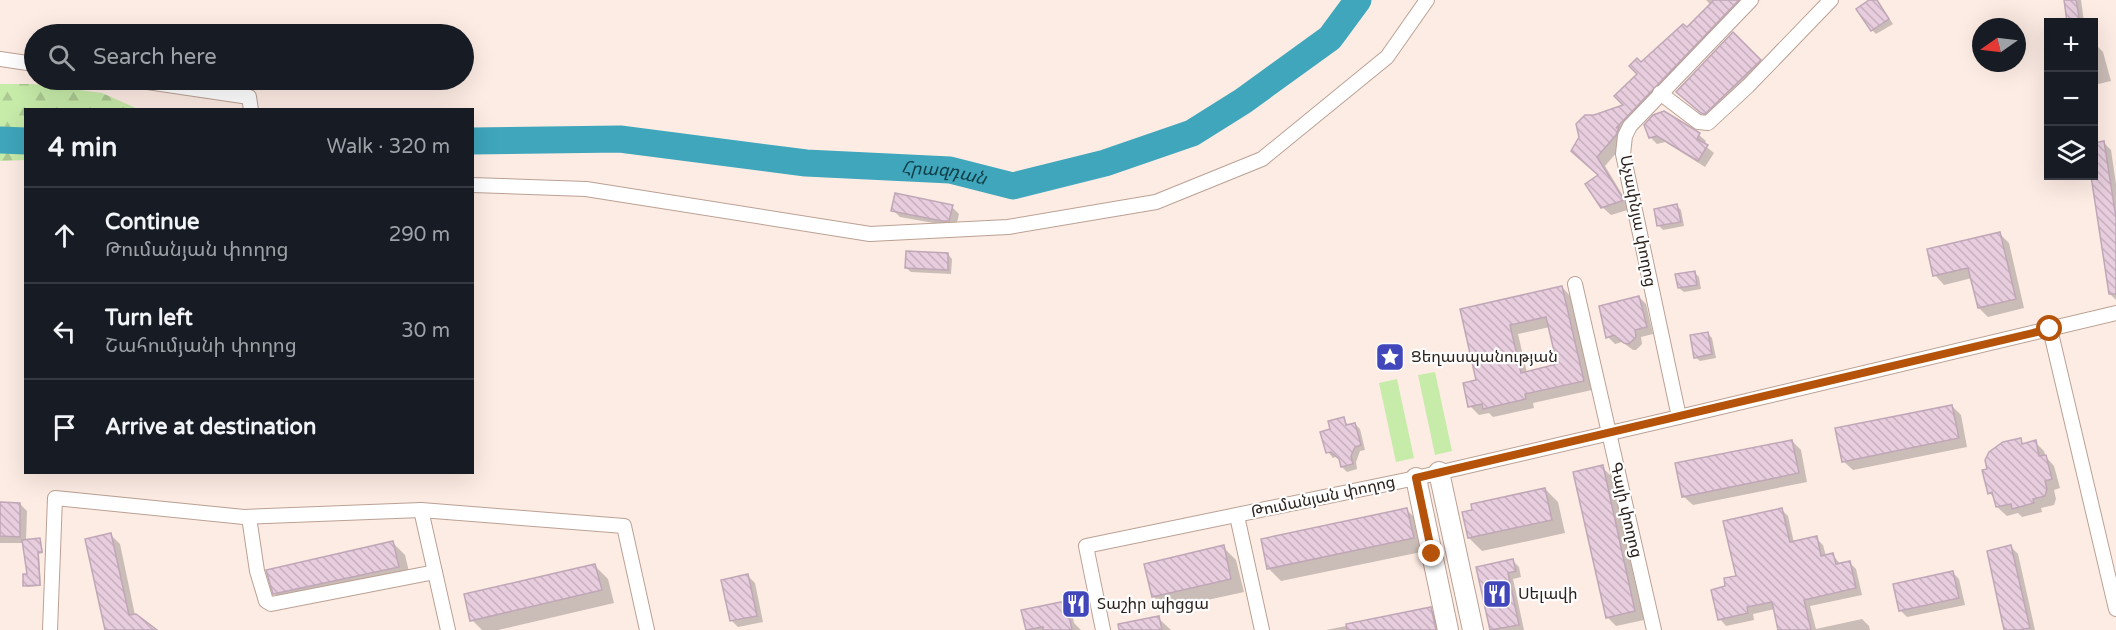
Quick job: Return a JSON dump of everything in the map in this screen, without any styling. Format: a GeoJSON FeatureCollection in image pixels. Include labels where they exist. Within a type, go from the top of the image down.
{"type":"FeatureCollection","features":[{"type":"Feature","properties":{"kind":"street"},"geometry":{"type":"LineString","coordinates":[[474,185],[586,189],[870,234],[1008,227],[1156,202],[1262,159],[1387,57],[1427,0]]}},
{"type":"Feature","properties":{"kind":"street","name":"Աչափնյա փողոց"},"geometry":{"type":"LineString","coordinates":[[1679,417],[1623,154],[1624,136],[1630,126],[1660,93],[1751,0]]}},
{"type":"Feature","properties":{"kind":"street"},"geometry":{"type":"LineString","coordinates":[[1660,93],[1698,122],[1708,123],[1748,86],[1831,0]]}},
{"type":"Feature","properties":{"kind":"street"},"geometry":{"type":"LineString","coordinates":[[0,59],[24,63]]}},
{"type":"Feature","properties":{"kind":"street"},"geometry":{"type":"LineString","coordinates":[[184,90],[250,103]]}},
{"type":"Feature","properties":{"kind":"street","name":"Գայի փողոց"},"geometry":{"type":"LineString","coordinates":[[1575,284],[1654,630]]}},
{"type":"Feature","properties":{"kind":"street","name":"Թումանյան փողոց"},"geometry":{"type":"LineString","coordinates":[[1103,630],[1086,546],[1416,478],[2116,313]]}},
{"type":"Feature","properties":{"kind":"street"},"geometry":{"type":"LineString","coordinates":[[2050,329],[2116,609]]}},
{"type":"Feature","properties":{"kind":"street"},"geometry":{"type":"LineString","coordinates":[[1439,472],[1473,630]]}},
{"type":"Feature","properties":{"kind":"street"},"geometry":{"type":"LineString","coordinates":[[1416,478],[1448,630]]}},
{"type":"Feature","properties":{"kind":"street"},"geometry":{"type":"LineString","coordinates":[[50,630],[55,498],[249,517],[421,510],[624,526],[647,630]]}},
{"type":"Feature","properties":{"kind":"street"},"geometry":{"type":"LineString","coordinates":[[421,510],[448,630]]}},
{"type":"Feature","properties":{"kind":"street"},"geometry":{"type":"LineString","coordinates":[[1237,516],[1262,630]]}},
{"type":"Feature","properties":{"kind":"street"},"geometry":{"type":"LineString","coordinates":[[249,517],[257,571],[266,601],[271,604],[435,572]]}},
{"type":"Feature","properties":{"kind":"green space"},"geometry":{"type":"Polygon","coordinates":[[[0,84],[24,84],[24,90],[79,90],[102,93],[136,108],[24,108],[24,160],[0,161],[0,84]]]}},
{"type":"Feature","properties":{"kind":"green space"},"geometry":{"type":"Polygon","coordinates":[[[1435,372],[1452,451],[1435,455],[1418,375],[1435,372]]]}},
{"type":"Feature","properties":{"kind":"green space"},"geometry":{"type":"Polygon","coordinates":[[[1397,379],[1414,458],[1396,462],[1379,383],[1397,379]]]}},
{"type":"Feature","properties":{"kind":"building"},"geometry":{"type":"Polygon","coordinates":[[[1714,0],[1739,0],[1616,128],[1619,127],[1616,135],[1597,157],[1624,200],[1601,208],[1585,184],[1598,175],[1571,151],[1579,137],[1576,124],[1585,115],[1594,115],[1623,105],[1614,96],[1637,74],[1629,66],[1637,58],[1641,62],[1683,24],[1687,27],[1714,0]]]}},
{"type":"Feature","properties":{"kind":"building"},"geometry":{"type":"Polygon","coordinates":[[[1869,0],[1877,0],[1889,19],[1871,31],[1856,9],[1869,0]]]}},
{"type":"Feature","properties":{"kind":"building"},"geometry":{"type":"Polygon","coordinates":[[[2064,0],[2076,0],[2079,18],[2066,18],[2064,0]]]}},
{"type":"Feature","properties":{"kind":"building"},"geometry":{"type":"Polygon","coordinates":[[[1733,32],[1761,60],[1705,114],[1701,113],[1676,92],[1733,32]]]}},
{"type":"Feature","properties":{"kind":"building"},"geometry":{"type":"Polygon","coordinates":[[[1664,111],[1700,133],[1697,139],[1708,145],[1698,161],[1657,136],[1649,138],[1644,125],[1653,115],[1664,111]]]}},
{"type":"Feature","properties":{"kind":"building"},"geometry":{"type":"Polygon","coordinates":[[[2104,141],[2116,218],[2116,294],[2109,294],[2092,180],[2098,180],[2098,142],[2104,141]]]}},
{"type":"Feature","properties":{"kind":"building"},"geometry":{"type":"Polygon","coordinates":[[[895,193],[953,205],[949,221],[891,211],[895,193]]]}},
{"type":"Feature","properties":{"kind":"building"},"geometry":{"type":"Polygon","coordinates":[[[1677,204],[1681,222],[1657,226],[1654,209],[1677,204]]]}},
{"type":"Feature","properties":{"kind":"building"},"geometry":{"type":"Polygon","coordinates":[[[2000,232],[2016,299],[1978,308],[1968,268],[1933,276],[1927,249],[2000,232]]]}},
{"type":"Feature","properties":{"kind":"building"},"geometry":{"type":"Polygon","coordinates":[[[906,251],[948,253],[948,270],[905,268],[906,251]]]}},
{"type":"Feature","properties":{"kind":"building"},"geometry":{"type":"Polygon","coordinates":[[[1695,271],[1697,285],[1678,288],[1675,274],[1695,271]]]}},
{"type":"Feature","properties":{"kind":"building"},"geometry":{"type":"Polygon","coordinates":[[[1562,286],[1584,381],[1525,394],[1526,399],[1483,409],[1482,404],[1468,407],[1463,383],[1476,380],[1460,309],[1562,286]],[[1546,317],[1510,325],[1521,373],[1557,364],[1546,317]]]}},
{"type":"Feature","properties":{"kind":"building"},"geometry":{"type":"Polygon","coordinates":[[[1639,296],[1647,327],[1635,330],[1636,337],[1629,344],[1614,335],[1606,338],[1599,306],[1639,296]]]}},
{"type":"Feature","properties":{"kind":"building"},"geometry":{"type":"Polygon","coordinates":[[[1708,332],[1712,354],[1694,358],[1690,335],[1708,332]]]}},
{"type":"Feature","properties":{"kind":"building"},"geometry":{"type":"Polygon","coordinates":[[[1952,405],[1959,438],[1842,462],[1835,428],[1952,405]]]}},
{"type":"Feature","properties":{"kind":"building"},"geometry":{"type":"Polygon","coordinates":[[[1344,417],[1346,425],[1355,423],[1361,445],[1355,447],[1351,456],[1353,464],[1341,467],[1339,459],[1331,452],[1326,453],[1320,432],[1330,429],[1328,421],[1344,417]]]}},
{"type":"Feature","properties":{"kind":"building"},"geometry":{"type":"Polygon","coordinates":[[[2021,438],[2022,444],[2036,440],[2039,456],[2046,455],[2052,479],[2045,481],[2047,489],[2045,496],[2033,499],[2034,503],[2012,509],[2011,504],[1996,507],[1992,492],[1988,494],[1982,470],[1987,469],[1985,460],[1989,452],[2003,442],[2021,438]]]}},
{"type":"Feature","properties":{"kind":"building"},"geometry":{"type":"Polygon","coordinates":[[[1792,440],[1799,473],[1682,497],[1675,463],[1792,440]]]}},
{"type":"Feature","properties":{"kind":"building"},"geometry":{"type":"Polygon","coordinates":[[[1603,465],[1635,611],[1606,618],[1573,472],[1603,465]]]}},
{"type":"Feature","properties":{"kind":"building"},"geometry":{"type":"Polygon","coordinates":[[[1545,488],[1552,520],[1468,538],[1462,512],[1472,510],[1471,504],[1545,488]]]}},
{"type":"Feature","properties":{"kind":"building"},"geometry":{"type":"Polygon","coordinates":[[[0,502],[20,503],[20,537],[0,536],[0,502]]]}},
{"type":"Feature","properties":{"kind":"building"},"geometry":{"type":"Polygon","coordinates":[[[1407,508],[1414,538],[1267,569],[1261,539],[1407,508]]]}},
{"type":"Feature","properties":{"kind":"building"},"geometry":{"type":"Polygon","coordinates":[[[1782,508],[1790,542],[1817,536],[1821,556],[1833,553],[1836,564],[1850,561],[1856,588],[1804,600],[1811,630],[1778,630],[1772,602],[1747,607],[1748,613],[1718,620],[1711,590],[1725,586],[1724,578],[1736,576],[1723,521],[1782,508]]]}},
{"type":"Feature","properties":{"kind":"building"},"geometry":{"type":"Polygon","coordinates":[[[111,533],[129,615],[136,614],[157,630],[105,630],[85,539],[111,533]]]}},
{"type":"Feature","properties":{"kind":"building"},"geometry":{"type":"Polygon","coordinates":[[[40,538],[42,552],[38,552],[40,585],[23,586],[23,574],[27,574],[22,540],[40,538]]]}},
{"type":"Feature","properties":{"kind":"building"},"geometry":{"type":"Polygon","coordinates":[[[393,541],[399,567],[273,594],[266,570],[393,541]]]}},
{"type":"Feature","properties":{"kind":"building"},"geometry":{"type":"Polygon","coordinates":[[[1224,545],[1231,579],[1152,597],[1144,564],[1224,545]]]}},
{"type":"Feature","properties":{"kind":"building"},"geometry":{"type":"Polygon","coordinates":[[[2011,545],[2030,628],[2019,630],[2004,630],[1987,551],[2011,545]]]}},
{"type":"Feature","properties":{"kind":"building"},"geometry":{"type":"Polygon","coordinates":[[[1513,559],[1516,571],[1508,573],[1519,625],[1490,630],[1476,567],[1513,559]]]}},
{"type":"Feature","properties":{"kind":"building"},"geometry":{"type":"Polygon","coordinates":[[[595,564],[602,590],[470,621],[464,594],[595,564]]]}},
{"type":"Feature","properties":{"kind":"building"},"geometry":{"type":"Polygon","coordinates":[[[1953,571],[1959,598],[1899,611],[1893,584],[1953,571]]]}},
{"type":"Feature","properties":{"kind":"building"},"geometry":{"type":"Polygon","coordinates":[[[748,574],[757,616],[730,621],[721,580],[748,574]]]}},
{"type":"Feature","properties":{"kind":"building"},"geometry":{"type":"Polygon","coordinates":[[[1066,601],[1072,630],[1043,630],[1043,627],[1026,630],[1021,610],[1066,601]]]}},
{"type":"Feature","properties":{"kind":"building"},"geometry":{"type":"Polygon","coordinates":[[[1431,607],[1436,630],[1347,630],[1346,624],[1431,607]]]}},
{"type":"Feature","properties":{"kind":"building"},"geometry":{"type":"Polygon","coordinates":[[[1159,616],[1162,630],[1119,630],[1118,624],[1159,616]]]}},
{"type":"Feature","properties":{"kind":"waterway","name":"Հրազդան"},"geometry":{"type":"LineString","coordinates":[[474,141],[620,139],[806,163],[950,170],[1013,186],[1105,163],[1192,133],[1243,101],[1330,38],[1358,0]]}},
{"type":"Feature","properties":{"kind":"waterway","name":"Հրազդան"},"geometry":{"type":"LineString","coordinates":[[0,140],[24,141]]}},
{"type":"Feature","properties":{"kind":"place","name":"Ցեղասպանության"},"geometry":{"type":"Point","coordinates":[1390,357]}},
{"type":"Feature","properties":{"kind":"place","name":"Սելավի"},"geometry":{"type":"Point","coordinates":[1497,594]}},
{"type":"Feature","properties":{"kind":"place","name":"Տաշիր պիցցա"},"geometry":{"type":"Point","coordinates":[1076,604]}},
{"type":"Feature","properties":{"kind":"route"},"geometry":{"type":"LineString","coordinates":[[1432,554],[1416,478],[2050,329]]}}]}
